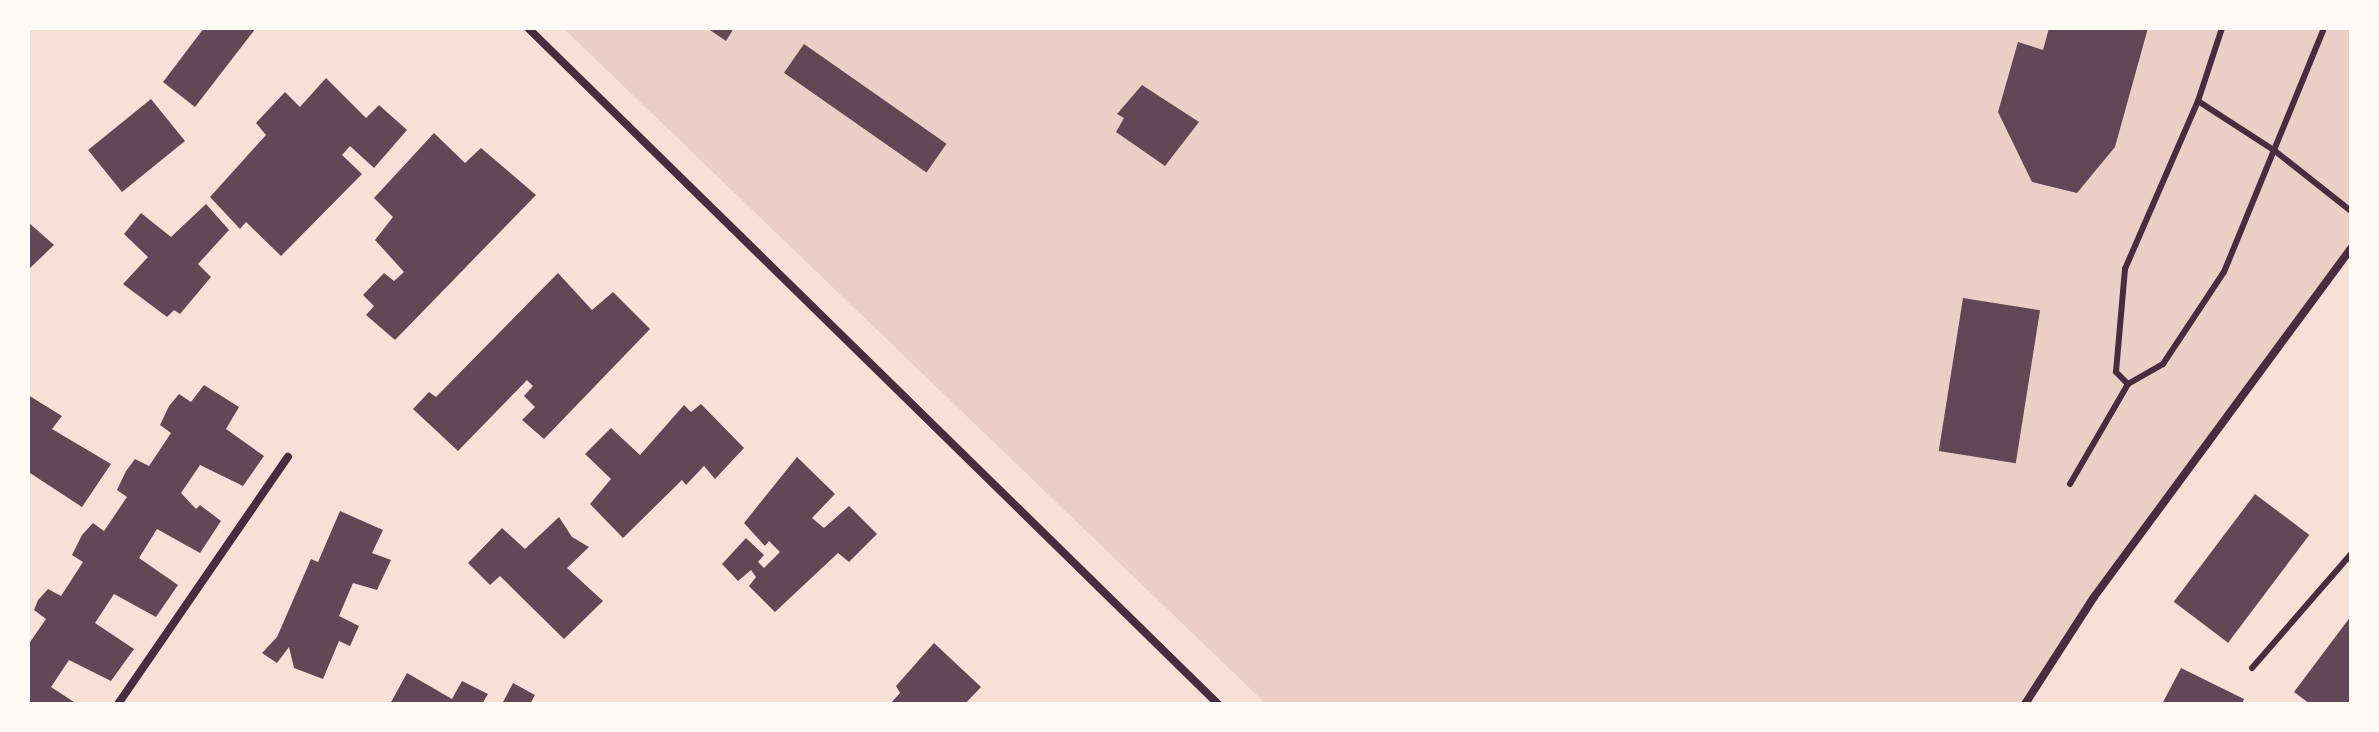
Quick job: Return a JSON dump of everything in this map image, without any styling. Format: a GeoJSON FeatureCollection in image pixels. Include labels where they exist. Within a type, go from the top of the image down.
{"type":"FeatureCollection","features":[{"type":"Feature","properties":{"kind":"street"},"geometry":{"type":"LineString","coordinates":[[528,28],[1218,704]]}},
{"type":"Feature","properties":{"kind":"street"},"geometry":{"type":"LineString","coordinates":[[2025,704],[2094,597],[2351,249]]}},
{"type":"Feature","properties":{"kind":"street"},"geometry":{"type":"LineString","coordinates":[[118,704],[288,457]]}},
{"type":"Feature","properties":{"kind":"lane"},"geometry":{"type":"LineString","coordinates":[[2128,384],[2116,372],[2125,269],[2198,101],[2222,28]]}},
{"type":"Feature","properties":{"kind":"lane"},"geometry":{"type":"LineString","coordinates":[[2070,484],[2128,384],[2163,364],[2224,272],[2324,28]]}},
{"type":"Feature","properties":{"kind":"lane"},"geometry":{"type":"LineString","coordinates":[[2198,101],[2275,151],[2351,211]]}},
{"type":"Feature","properties":{"kind":"lane"},"geometry":{"type":"LineString","coordinates":[[2252,668],[2351,554]]}},
{"type":"Feature","properties":{"kind":"shaded area"},"geometry":{"type":"Polygon","coordinates":[[[563,28],[2351,28],[2351,250],[2019,704],[1266,704],[563,28]]]}},
{"type":"Feature","properties":{"kind":"building"},"geometry":{"type":"Polygon","coordinates":[[[204,28],[256,28],[195,107],[163,82],[204,28]]]}},
{"type":"Feature","properties":{"kind":"building"},"geometry":{"type":"Polygon","coordinates":[[[707,28],[734,28],[726,41],[707,28]]]}},
{"type":"Feature","properties":{"kind":"building"},"geometry":{"type":"Polygon","coordinates":[[[2049,28],[2148,28],[2115,147],[2077,193],[2032,182],[1998,112],[2018,42],[2043,50],[2049,28]]]}},
{"type":"Feature","properties":{"kind":"building"},"geometry":{"type":"Polygon","coordinates":[[[804,44],[947,144],[926,172],[784,73],[804,44]]]}},
{"type":"Feature","properties":{"kind":"building"},"geometry":{"type":"Polygon","coordinates":[[[326,78],[366,118],[379,105],[407,130],[374,168],[350,146],[342,155],[362,174],[281,256],[246,222],[240,229],[210,197],[266,135],[256,123],[285,92],[300,107],[326,78]]]}},
{"type":"Feature","properties":{"kind":"building"},"geometry":{"type":"Polygon","coordinates":[[[1142,85],[1199,122],[1165,166],[1116,132],[1124,118],[1117,114],[1142,85]]]}},
{"type":"Feature","properties":{"kind":"building"},"geometry":{"type":"Polygon","coordinates":[[[151,99],[185,141],[122,192],[88,150],[151,99]]]}},
{"type":"Feature","properties":{"kind":"building"},"geometry":{"type":"Polygon","coordinates":[[[434,133],[465,163],[481,148],[536,195],[395,340],[366,315],[374,306],[363,295],[384,273],[394,281],[404,272],[375,240],[393,217],[374,198],[434,133]]]}},
{"type":"Feature","properties":{"kind":"building"},"geometry":{"type":"Polygon","coordinates":[[[206,204],[229,230],[198,264],[211,277],[180,314],[174,310],[167,317],[123,284],[148,257],[124,234],[141,213],[171,237],[206,204]]]}},
{"type":"Feature","properties":{"kind":"building"},"geometry":{"type":"Polygon","coordinates":[[[28,222],[54,245],[28,270],[28,222]]]}},
{"type":"Feature","properties":{"kind":"building"},"geometry":{"type":"Polygon","coordinates":[[[558,273],[592,310],[613,292],[650,329],[544,439],[522,420],[535,407],[524,396],[533,386],[527,380],[458,451],[413,409],[429,392],[436,397],[558,273]]]}},
{"type":"Feature","properties":{"kind":"building"},"geometry":{"type":"Polygon","coordinates":[[[1963,298],[2040,310],[2016,463],[1939,451],[1963,298]]]}},
{"type":"Feature","properties":{"kind":"building"},"geometry":{"type":"Polygon","coordinates":[[[204,385],[239,407],[226,429],[264,456],[243,486],[200,465],[181,493],[196,509],[200,505],[221,521],[200,553],[157,529],[139,558],[178,585],[156,617],[114,594],[95,623],[134,649],[111,681],[69,660],[51,687],[77,704],[28,704],[28,645],[46,619],[34,610],[38,600],[48,589],[61,596],[83,562],[72,555],[82,535],[93,523],[104,531],[127,497],[117,490],[126,471],[135,459],[149,466],[171,433],[160,425],[169,406],[179,394],[191,402],[204,385]]]}},
{"type":"Feature","properties":{"kind":"building"},"geometry":{"type":"Polygon","coordinates":[[[28,395],[62,416],[52,429],[111,464],[82,507],[30,473],[28,477],[28,395]]]}},
{"type":"Feature","properties":{"kind":"building"},"geometry":{"type":"Polygon","coordinates":[[[701,404],[744,448],[715,479],[704,466],[686,485],[682,480],[623,538],[590,504],[611,479],[585,454],[611,428],[640,455],[684,405],[691,412],[701,404]]]}},
{"type":"Feature","properties":{"kind":"building"},"geometry":{"type":"Polygon","coordinates":[[[797,457],[835,494],[812,518],[824,528],[849,506],[877,534],[849,562],[838,553],[775,612],[749,586],[756,577],[751,570],[738,581],[722,564],[746,538],[764,555],[758,562],[764,568],[780,552],[769,541],[765,546],[744,523],[797,457]]]}},
{"type":"Feature","properties":{"kind":"building"},"geometry":{"type":"Polygon","coordinates":[[[2255,494],[2309,535],[2228,643],[2174,602],[2255,494]]]}},
{"type":"Feature","properties":{"kind":"building"},"geometry":{"type":"Polygon","coordinates":[[[340,511],[383,530],[372,553],[391,560],[377,590],[353,583],[339,616],[359,626],[350,646],[339,641],[323,679],[294,668],[289,647],[277,663],[262,653],[277,637],[311,559],[318,562],[340,511]]]}},
{"type":"Feature","properties":{"kind":"building"},"geometry":{"type":"Polygon","coordinates":[[[559,517],[572,537],[589,547],[567,568],[603,601],[564,639],[500,576],[490,585],[468,563],[502,528],[525,549],[559,517]]]}},
{"type":"Feature","properties":{"kind":"building"},"geometry":{"type":"Polygon","coordinates":[[[2351,616],[2351,704],[2310,704],[2294,692],[2351,616]]]}},
{"type":"Feature","properties":{"kind":"building"},"geometry":{"type":"Polygon","coordinates":[[[934,643],[981,687],[965,704],[890,704],[900,693],[896,686],[934,643]]]}},
{"type":"Feature","properties":{"kind":"building"},"geometry":{"type":"Polygon","coordinates":[[[2181,668],[2244,699],[2242,704],[2162,704],[2181,668]]]}},
{"type":"Feature","properties":{"kind":"building"},"geometry":{"type":"Polygon","coordinates":[[[407,673],[452,699],[462,681],[488,694],[482,704],[390,704],[407,673]]]}},
{"type":"Feature","properties":{"kind":"building"},"geometry":{"type":"Polygon","coordinates":[[[513,683],[535,695],[530,704],[502,704],[513,683]]]}}]}
